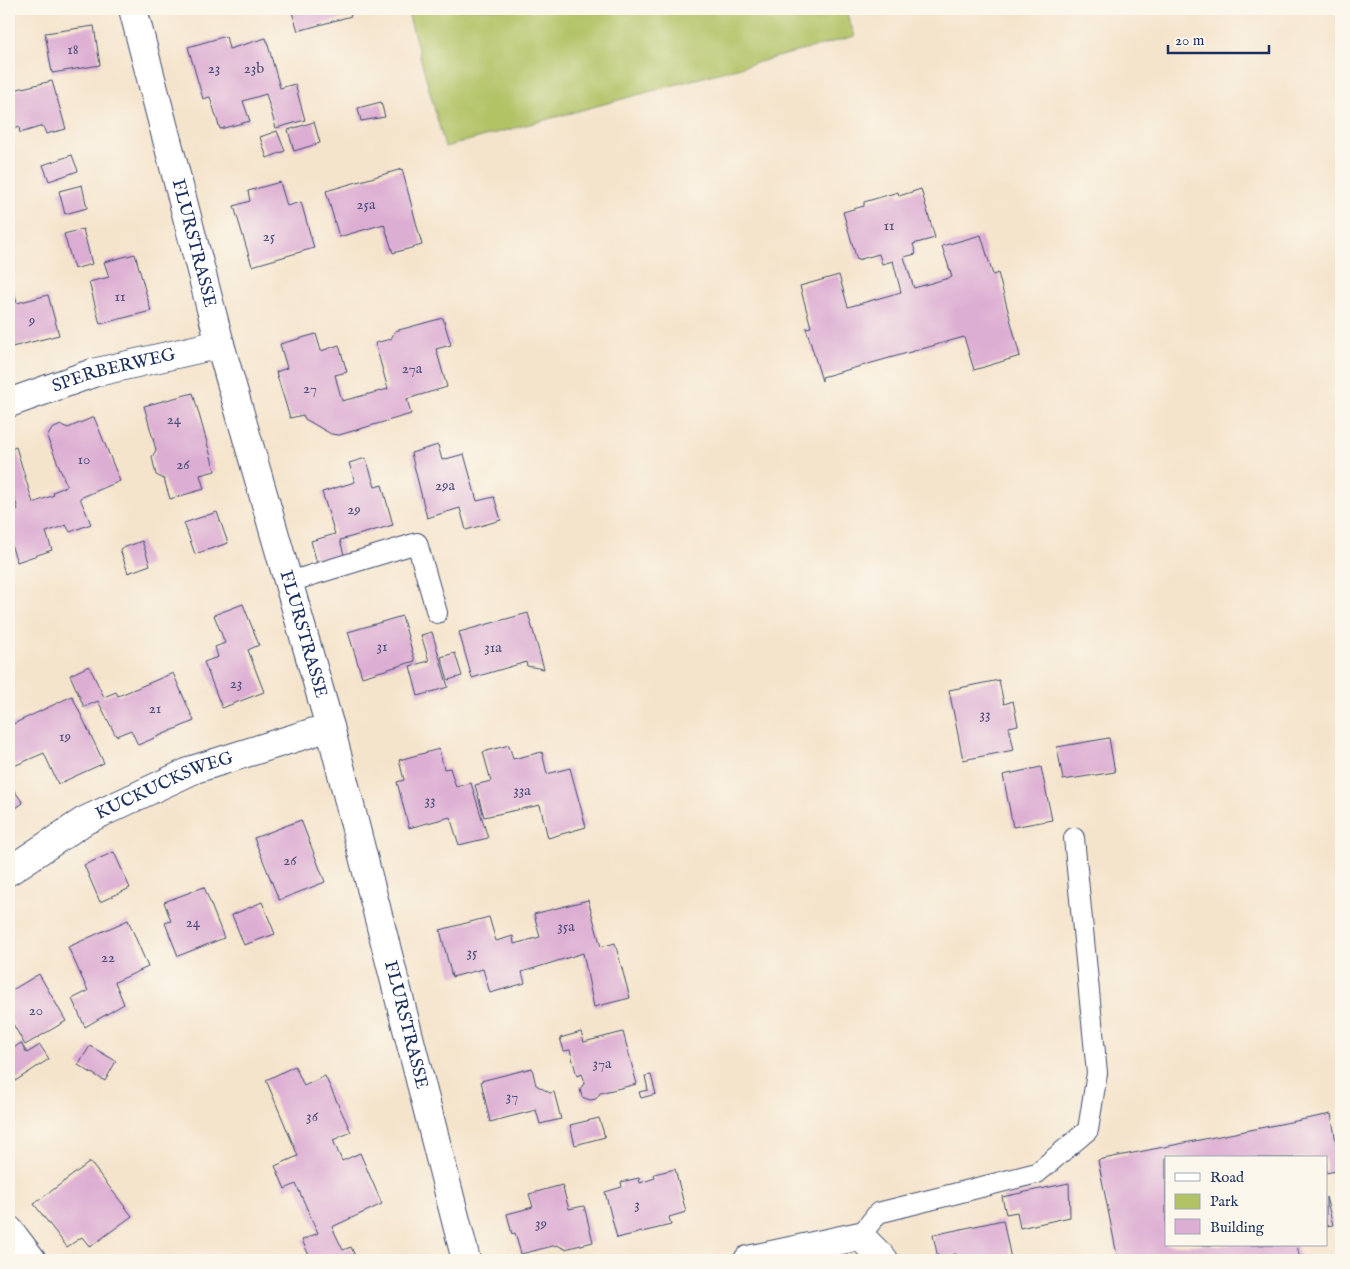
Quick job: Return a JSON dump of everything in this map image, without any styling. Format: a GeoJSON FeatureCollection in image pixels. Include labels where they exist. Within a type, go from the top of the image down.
{"type":"FeatureCollection","features":[{"type":"Feature","properties":{"kind":"street","name":"FLURSTRASSE"},"geometry":{"type":"LineString","coordinates":[[133,9],[220,344],[330,727],[466,1260]]}},
{"type":"Feature","properties":{"kind":"street","name":"SPERBERWEG"},"geometry":{"type":"LineString","coordinates":[[9,403],[93,373],[220,344]]}},
{"type":"Feature","properties":{"kind":"street","name":"KUCKUCKSWEG"},"geometry":{"type":"LineString","coordinates":[[9,871],[84,821],[195,769],[330,727]]}},
{"type":"Feature","properties":{"kind":"street"},"geometry":{"type":"LineString","coordinates":[[9,1230],[32,1260]]}},
{"type":"Feature","properties":{"kind":"street"},"geometry":{"type":"LineString","coordinates":[[748,1260],[860,1236],[884,1260]]}},
{"type":"Feature","properties":{"kind":"lane"},"geometry":{"type":"LineString","coordinates":[[289,582],[417,543],[437,613]]}},
{"type":"Feature","properties":{"kind":"lane"},"geometry":{"type":"LineString","coordinates":[[860,1236],[878,1213],[1037,1173],[1088,1130],[1097,1073],[1074,838]]}},
{"type":"Feature","properties":{"kind":"green space"},"geometry":{"type":"Polygon","coordinates":[[[407,9],[845,9],[855,36],[445,147],[407,9]]]}},
{"type":"Feature","properties":{"kind":"building"},"geometry":{"type":"Polygon","coordinates":[[[291,9],[349,9],[351,16],[298,31],[291,9]]]}},
{"type":"Feature","properties":{"kind":"building"},"geometry":{"type":"Polygon","coordinates":[[[94,26],[100,65],[52,73],[45,33],[94,26]]]}},
{"type":"Feature","properties":{"kind":"building"},"geometry":{"type":"Polygon","coordinates":[[[226,36],[229,49],[266,38],[280,88],[295,84],[305,120],[276,128],[266,94],[243,101],[250,121],[220,129],[210,97],[203,99],[188,47],[226,36]]]}},
{"type":"Feature","properties":{"kind":"building"},"geometry":{"type":"Polygon","coordinates":[[[52,81],[66,129],[46,134],[43,126],[20,133],[19,127],[9,130],[9,91],[52,81]]]}},
{"type":"Feature","properties":{"kind":"building"},"geometry":{"type":"Polygon","coordinates":[[[381,102],[385,117],[361,121],[358,108],[381,102]]]}},
{"type":"Feature","properties":{"kind":"building"},"geometry":{"type":"Polygon","coordinates":[[[314,122],[320,143],[294,151],[288,130],[314,122]]]}},
{"type":"Feature","properties":{"kind":"building"},"geometry":{"type":"Polygon","coordinates":[[[277,131],[285,151],[267,158],[260,137],[277,131]]]}},
{"type":"Feature","properties":{"kind":"building"},"geometry":{"type":"Polygon","coordinates":[[[72,155],[78,171],[49,181],[43,165],[72,155]]]}},
{"type":"Feature","properties":{"kind":"building"},"geometry":{"type":"Polygon","coordinates":[[[402,169],[422,245],[393,253],[384,224],[339,237],[326,191],[402,169]]]}},
{"type":"Feature","properties":{"kind":"building"},"geometry":{"type":"Polygon","coordinates":[[[280,182],[287,206],[301,202],[314,248],[252,266],[234,206],[250,201],[248,191],[280,182]]]}},
{"type":"Feature","properties":{"kind":"building"},"geometry":{"type":"Polygon","coordinates":[[[82,185],[87,208],[65,214],[59,191],[82,185]]]}},
{"type":"Feature","properties":{"kind":"building"},"geometry":{"type":"Polygon","coordinates":[[[921,189],[935,238],[913,244],[916,254],[904,257],[914,288],[952,277],[942,246],[981,235],[993,275],[998,273],[1020,356],[974,370],[964,337],[822,377],[822,381],[806,328],[811,327],[800,286],[839,275],[848,307],[901,292],[893,261],[882,264],[879,254],[857,260],[843,212],[864,206],[864,202],[898,192],[899,196],[921,189]]]}},
{"type":"Feature","properties":{"kind":"building"},"geometry":{"type":"Polygon","coordinates":[[[83,229],[92,264],[74,269],[64,234],[83,229]]]}},
{"type":"Feature","properties":{"kind":"building"},"geometry":{"type":"Polygon","coordinates":[[[135,254],[151,311],[100,324],[89,282],[109,277],[104,262],[135,254]]]}},
{"type":"Feature","properties":{"kind":"building"},"geometry":{"type":"Polygon","coordinates":[[[9,276],[17,303],[48,295],[59,335],[12,347],[9,336],[9,276]]]}},
{"type":"Feature","properties":{"kind":"building"},"geometry":{"type":"Polygon","coordinates":[[[443,318],[451,345],[436,349],[447,387],[407,399],[411,414],[339,435],[331,434],[305,419],[303,415],[290,418],[276,372],[287,368],[280,344],[316,334],[321,351],[339,345],[347,372],[335,375],[342,401],[388,389],[375,343],[391,339],[395,331],[443,318]]]}},
{"type":"Feature","properties":{"kind":"building"},"geometry":{"type":"Polygon","coordinates":[[[193,393],[215,471],[200,475],[204,489],[170,499],[164,479],[156,475],[152,457],[156,450],[144,406],[193,393]]]}},
{"type":"Feature","properties":{"kind":"building"},"geometry":{"type":"Polygon","coordinates":[[[94,417],[120,481],[80,498],[91,524],[70,532],[66,525],[46,532],[52,550],[17,562],[9,539],[9,512],[18,509],[12,491],[9,492],[9,450],[16,447],[33,503],[54,495],[53,492],[67,486],[47,437],[52,429],[61,425],[68,428],[94,417]]]}},
{"type":"Feature","properties":{"kind":"building"},"geometry":{"type":"Polygon","coordinates":[[[438,445],[442,460],[464,454],[477,501],[494,497],[501,520],[466,530],[460,508],[427,518],[411,453],[438,445]]]}},
{"type":"Feature","properties":{"kind":"building"},"geometry":{"type":"Polygon","coordinates":[[[366,458],[375,487],[382,485],[393,525],[340,540],[344,555],[317,563],[311,541],[335,534],[322,492],[355,482],[349,463],[366,458]]]}},
{"type":"Feature","properties":{"kind":"building"},"geometry":{"type":"Polygon","coordinates":[[[217,512],[228,543],[195,554],[184,523],[217,512]]]}},
{"type":"Feature","properties":{"kind":"building"},"geometry":{"type":"Polygon","coordinates":[[[142,541],[150,565],[128,573],[120,549],[142,541]]]}},
{"type":"Feature","properties":{"kind":"building"},"geometry":{"type":"Polygon","coordinates":[[[243,604],[259,645],[248,650],[264,692],[222,708],[204,662],[218,657],[215,647],[225,643],[214,615],[243,604]]]}},
{"type":"Feature","properties":{"kind":"building"},"geometry":{"type":"Polygon","coordinates":[[[528,613],[544,669],[527,666],[526,662],[472,678],[459,632],[528,613]]]}},
{"type":"Feature","properties":{"kind":"building"},"geometry":{"type":"Polygon","coordinates":[[[402,616],[415,661],[362,677],[348,632],[402,616]]]}},
{"type":"Feature","properties":{"kind":"building"},"geometry":{"type":"Polygon","coordinates":[[[432,632],[448,687],[418,696],[410,666],[429,661],[421,635],[432,632]]]}},
{"type":"Feature","properties":{"kind":"building"},"geometry":{"type":"Polygon","coordinates":[[[455,653],[462,676],[448,680],[441,657],[455,653]]]}},
{"type":"Feature","properties":{"kind":"building"},"geometry":{"type":"Polygon","coordinates":[[[89,666],[104,697],[116,692],[118,696],[173,673],[194,721],[138,745],[131,730],[116,736],[98,701],[84,707],[70,675],[89,666]]]}},
{"type":"Feature","properties":{"kind":"building"},"geometry":{"type":"Polygon","coordinates":[[[999,680],[1004,704],[1013,701],[1018,725],[1009,727],[1014,750],[963,760],[949,690],[999,680]]]}},
{"type":"Feature","properties":{"kind":"building"},"geometry":{"type":"Polygon","coordinates":[[[72,696],[104,763],[58,784],[44,753],[14,766],[9,755],[9,726],[72,696]]]}},
{"type":"Feature","properties":{"kind":"building"},"geometry":{"type":"Polygon","coordinates":[[[1109,738],[1115,772],[1063,780],[1057,747],[1109,738]]]}},
{"type":"Feature","properties":{"kind":"building"},"geometry":{"type":"Polygon","coordinates":[[[509,745],[513,759],[542,752],[547,774],[570,768],[586,827],[548,838],[540,805],[484,817],[475,785],[491,781],[483,752],[509,745]]]}},
{"type":"Feature","properties":{"kind":"building"},"geometry":{"type":"Polygon","coordinates":[[[439,749],[444,769],[450,768],[456,787],[471,783],[488,838],[459,845],[450,817],[409,828],[397,782],[404,780],[399,760],[439,749]]]}},
{"type":"Feature","properties":{"kind":"building"},"geometry":{"type":"Polygon","coordinates":[[[1041,767],[1052,820],[1013,827],[1003,775],[1041,767]]]}},
{"type":"Feature","properties":{"kind":"building"},"geometry":{"type":"Polygon","coordinates":[[[9,783],[23,803],[9,813],[9,783]]]}},
{"type":"Feature","properties":{"kind":"building"},"geometry":{"type":"Polygon","coordinates":[[[301,820],[325,882],[279,900],[254,838],[301,820]]]}},
{"type":"Feature","properties":{"kind":"building"},"geometry":{"type":"Polygon","coordinates":[[[114,852],[130,888],[100,902],[84,865],[114,852]]]}},
{"type":"Feature","properties":{"kind":"building"},"geometry":{"type":"Polygon","coordinates":[[[204,887],[224,938],[178,956],[165,923],[171,921],[164,902],[204,887]]]}},
{"type":"Feature","properties":{"kind":"building"},"geometry":{"type":"Polygon","coordinates":[[[588,900],[601,947],[615,943],[630,998],[594,1007],[583,953],[522,972],[525,983],[490,993],[483,969],[452,977],[440,930],[489,917],[496,941],[513,936],[514,944],[540,937],[534,914],[588,900]]]}},
{"type":"Feature","properties":{"kind":"building"},"geometry":{"type":"Polygon","coordinates":[[[262,902],[275,934],[244,945],[232,915],[262,902]]]}},
{"type":"Feature","properties":{"kind":"building"},"geometry":{"type":"Polygon","coordinates":[[[128,920],[148,967],[115,982],[124,1004],[85,1027],[72,999],[88,991],[68,947],[128,920]]]}},
{"type":"Feature","properties":{"kind":"building"},"geometry":{"type":"Polygon","coordinates":[[[39,974],[66,1021],[25,1045],[9,1017],[9,992],[39,974]]]}},
{"type":"Feature","properties":{"kind":"building"},"geometry":{"type":"Polygon","coordinates":[[[581,1032],[584,1042],[623,1032],[637,1084],[600,1093],[596,1099],[590,1100],[582,1097],[580,1089],[585,1082],[582,1074],[577,1076],[570,1050],[564,1051],[560,1038],[581,1032]]]}},
{"type":"Feature","properties":{"kind":"building"},"geometry":{"type":"Polygon","coordinates":[[[21,1043],[27,1053],[40,1045],[49,1059],[9,1085],[9,1051],[21,1043]]]}},
{"type":"Feature","properties":{"kind":"building"},"geometry":{"type":"Polygon","coordinates":[[[90,1046],[116,1061],[105,1081],[78,1065],[90,1046]]]}},
{"type":"Feature","properties":{"kind":"building"},"geometry":{"type":"Polygon","coordinates":[[[295,1066],[304,1086],[325,1076],[351,1132],[333,1140],[342,1161],[360,1153],[382,1204],[332,1227],[343,1250],[351,1247],[357,1260],[311,1260],[302,1240],[318,1233],[296,1184],[285,1189],[275,1166],[298,1156],[266,1080],[295,1066]]]}},
{"type":"Feature","properties":{"kind":"building"},"geometry":{"type":"Polygon","coordinates":[[[532,1068],[536,1085],[550,1093],[554,1092],[561,1119],[540,1124],[536,1110],[490,1122],[481,1081],[532,1068]]]}},
{"type":"Feature","properties":{"kind":"building"},"geometry":{"type":"Polygon","coordinates":[[[651,1075],[656,1094],[641,1098],[639,1092],[648,1090],[645,1076],[651,1075]]]}},
{"type":"Feature","properties":{"kind":"building"},"geometry":{"type":"Polygon","coordinates":[[[1331,1114],[1341,1170],[1328,1173],[1328,1156],[1165,1156],[1165,1246],[1297,1246],[1300,1260],[1118,1260],[1098,1160],[1331,1114]]]}},
{"type":"Feature","properties":{"kind":"building"},"geometry":{"type":"Polygon","coordinates":[[[599,1118],[605,1137],[575,1145],[570,1125],[599,1118]]]}},
{"type":"Feature","properties":{"kind":"building"},"geometry":{"type":"Polygon","coordinates":[[[90,1162],[132,1216],[90,1247],[82,1237],[67,1247],[34,1204],[90,1162]]]}},
{"type":"Feature","properties":{"kind":"building"},"geometry":{"type":"Polygon","coordinates":[[[675,1169],[686,1212],[669,1217],[671,1225],[617,1238],[605,1192],[622,1187],[621,1182],[639,1178],[640,1183],[655,1178],[654,1174],[675,1169]]]}},
{"type":"Feature","properties":{"kind":"building"},"geometry":{"type":"Polygon","coordinates":[[[1069,1183],[1070,1217],[1020,1228],[1017,1212],[1006,1214],[1002,1197],[1069,1183]]]}},
{"type":"Feature","properties":{"kind":"building"},"geometry":{"type":"Polygon","coordinates":[[[562,1185],[569,1209],[584,1206],[593,1242],[565,1249],[557,1245],[521,1254],[515,1233],[512,1234],[507,1214],[533,1207],[529,1194],[562,1185]]]}},
{"type":"Feature","properties":{"kind":"building"},"geometry":{"type":"Polygon","coordinates":[[[1328,1205],[1333,1225],[1328,1226],[1328,1205]]]}},
{"type":"Feature","properties":{"kind":"building"},"geometry":{"type":"Polygon","coordinates":[[[1003,1220],[1011,1259],[1028,1255],[1030,1260],[957,1260],[956,1254],[938,1258],[933,1235],[1003,1220]]]}}]}
